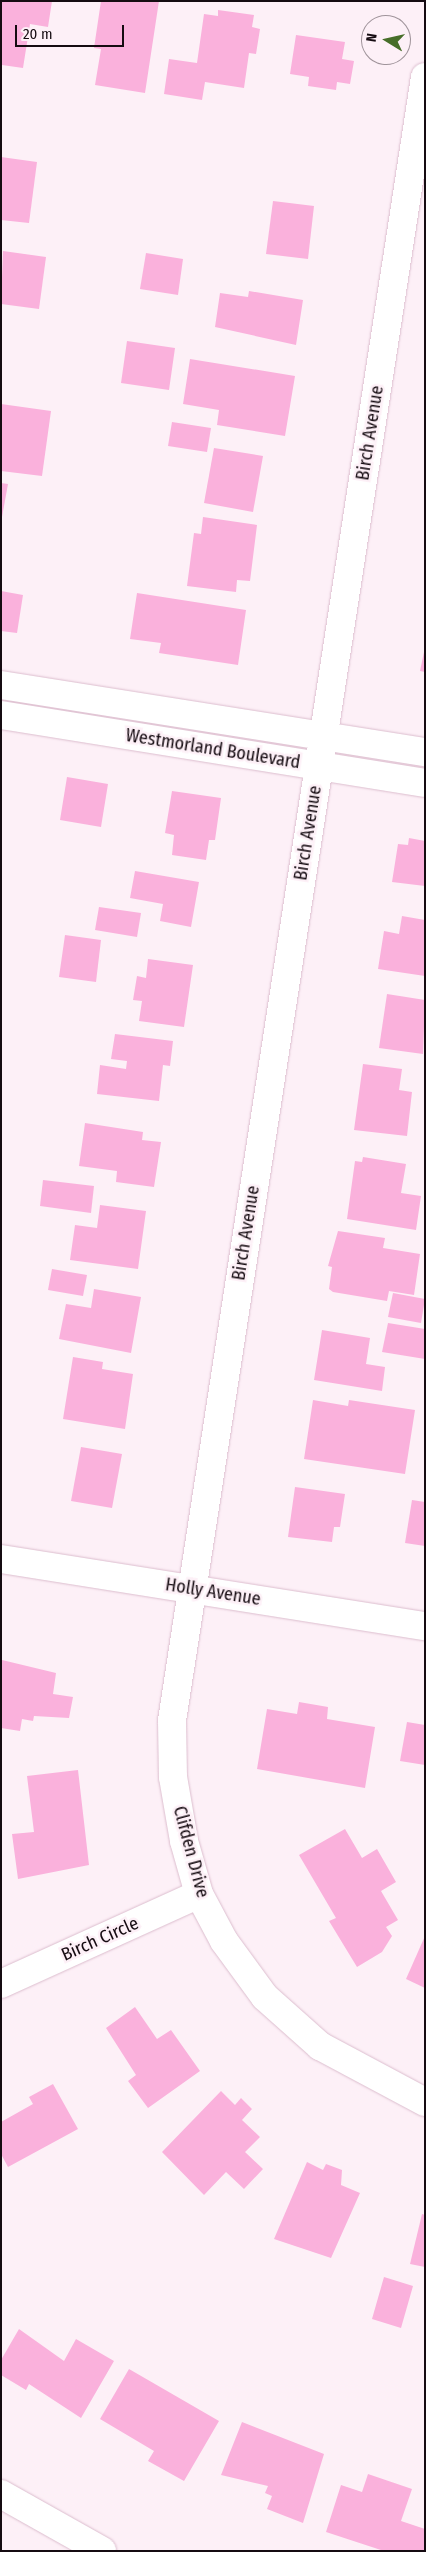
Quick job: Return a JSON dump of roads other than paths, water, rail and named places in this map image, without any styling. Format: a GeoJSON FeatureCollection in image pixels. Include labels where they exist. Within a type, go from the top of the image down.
{"type":"FeatureCollection","features":[{"type":"Feature","properties":{"kind":"street","name":"Birch Avenue"},"geometry":{"type":"LineString","coordinates":[[191,1589],[425,77]]}},
{"type":"Feature","properties":{"kind":"street","name":"Westmorland Boulevard"},"geometry":{"type":"LineString","coordinates":[[1,685],[425,752]]}},
{"type":"Feature","properties":{"kind":"street","name":"Westmorland Boulevard"},"geometry":{"type":"LineString","coordinates":[[1,715],[425,783]]}},
{"type":"Feature","properties":{"kind":"street","name":"Holly Avenue"},"geometry":{"type":"LineString","coordinates":[[1,1558],[425,1626]]}},
{"type":"Feature","properties":{"kind":"street","name":"Clifden Drive"},"geometry":{"type":"LineString","coordinates":[[191,1589],[172,1721],[172,1777],[199,1894],[224,1941],[265,1997],[320,2046],[425,2102]]}},
{"type":"Feature","properties":{"kind":"street","name":"Birch Circle"},"geometry":{"type":"LineString","coordinates":[[1,1984],[199,1894]]}},
{"type":"Feature","properties":{"kind":"street"},"geometry":{"type":"LineString","coordinates":[[1,2494],[102,2551]]}}]}
